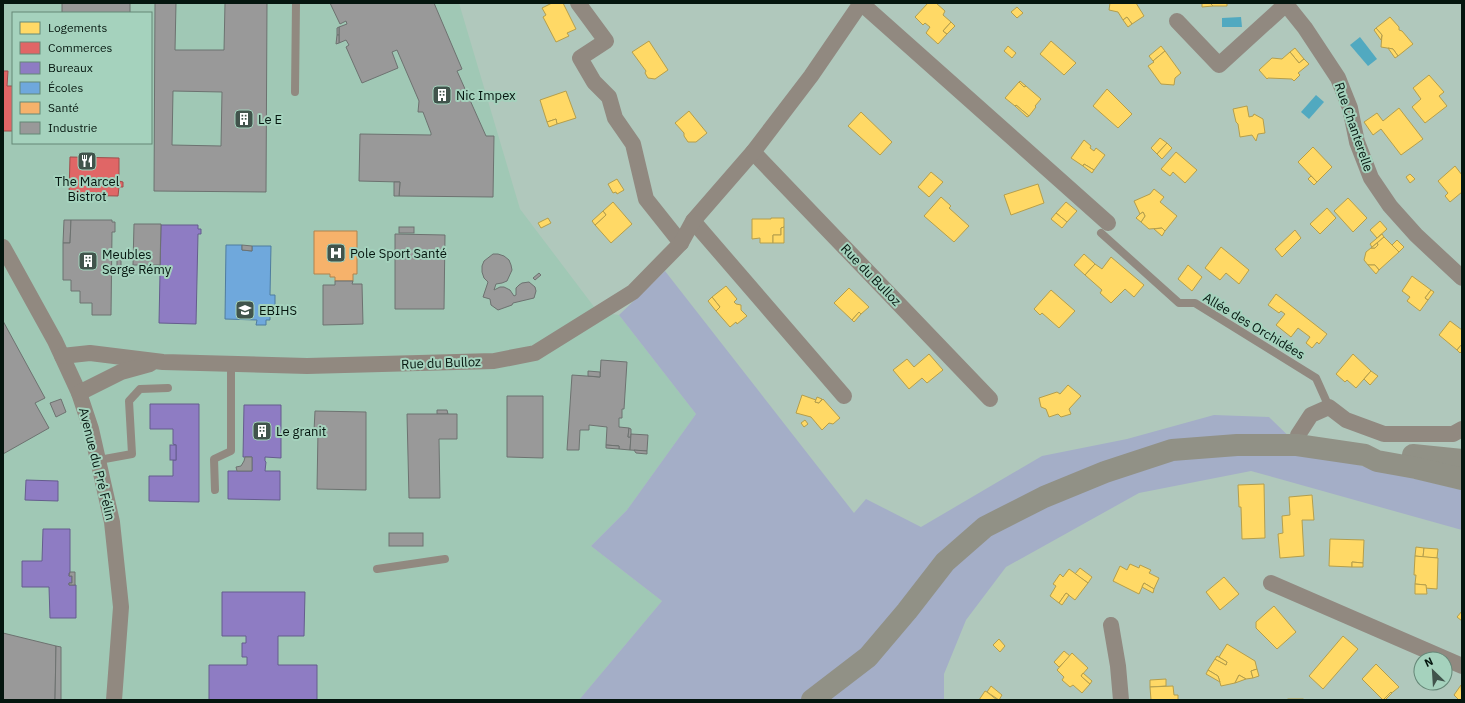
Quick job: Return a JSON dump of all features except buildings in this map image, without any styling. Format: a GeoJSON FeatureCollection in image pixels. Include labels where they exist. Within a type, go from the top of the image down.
{"type":"FeatureCollection","features":[{"type":"Feature","properties":{"kind":"main road"},"geometry":{"type":"LineString","coordinates":[[812,700],[868,657],[907,611],[945,562],[985,528],[1051,494],[1105,472],[1172,450],[1237,445],[1297,445],[1365,456],[1378,461],[1462,479]]}},
{"type":"Feature","properties":{"kind":"main road"},"geometry":{"type":"LineString","coordinates":[[1365,456],[1378,452],[1462,460]]}},
{"type":"Feature","properties":{"kind":"street"},"geometry":{"type":"LineString","coordinates":[[578,3],[606,41],[580,58],[594,82],[609,98],[615,118],[633,144],[646,199],[681,243]]}},
{"type":"Feature","properties":{"kind":"street","name":"Rue du Bulloz"},"geometry":{"type":"LineString","coordinates":[[62,356],[90,353],[163,362],[307,366],[494,361],[535,353],[633,292],[681,243],[693,221],[753,152],[811,76],[861,3],[1104,228]]}},
{"type":"Feature","properties":{"kind":"street","name":"Rue Chanterelle"},"geometry":{"type":"LineString","coordinates":[[1177,21],[1219,65],[1286,4],[1305,28],[1338,78],[1350,108],[1357,142],[1371,178],[1390,206],[1416,235],[1462,278]]}},
{"type":"Feature","properties":{"kind":"street","name":"Rue du Bulloz"},"geometry":{"type":"LineString","coordinates":[[753,152],[990,399]]}},
{"type":"Feature","properties":{"kind":"street"},"geometry":{"type":"LineString","coordinates":[[693,221],[844,396]]}},
{"type":"Feature","properties":{"kind":"street","name":"Avenue du Pré Félin"},"geometry":{"type":"LineString","coordinates":[[3,247],[55,341],[79,393],[91,429],[99,460],[109,504],[115,541],[121,607],[114,700]]}},
{"type":"Feature","properties":{"kind":"street","name":"Rue du Bulloz"},"geometry":{"type":"LineString","coordinates":[[79,393],[134,368],[163,362]]}},
{"type":"Feature","properties":{"kind":"street"},"geometry":{"type":"LineString","coordinates":[[1297,445],[1298,435],[1311,416],[1330,407],[1346,420],[1384,434],[1453,434],[1462,429]]}},
{"type":"Feature","properties":{"kind":"street"},"geometry":{"type":"LineString","coordinates":[[1271,583],[1462,666]]}},
{"type":"Feature","properties":{"kind":"street"},"geometry":{"type":"LineString","coordinates":[[1111,625],[1118,666],[1121,700]]}},
{"type":"Feature","properties":{"kind":"lane"},"geometry":{"type":"LineString","coordinates":[[295,92],[296,3]]}},
{"type":"Feature","properties":{"kind":"lane","name":"Allée des Orchidées"},"geometry":{"type":"LineString","coordinates":[[1104,228],[1179,303],[1195,303],[1316,378],[1330,407]]}},
{"type":"Feature","properties":{"kind":"lane"},"geometry":{"type":"LineString","coordinates":[[215,490],[214,459],[231,451],[231,364]]}},
{"type":"Feature","properties":{"kind":"lane"},"geometry":{"type":"LineString","coordinates":[[99,460],[132,454],[129,401],[140,389],[168,388]]}},
{"type":"Feature","properties":{"kind":"lane"},"geometry":{"type":"LineString","coordinates":[[376,569],[445,559]]}},
{"type":"Feature","properties":{"kind":"shaded area"},"geometry":{"type":"Polygon","coordinates":[[[3,3],[459,3],[520,209],[598,312],[619,315],[696,414],[627,510],[591,546],[662,601],[579,700],[3,700],[3,3]]]}},
{"type":"Feature","properties":{"kind":"shaded area"},"geometry":{"type":"Polygon","coordinates":[[[665,271],[854,513],[866,499],[921,527],[1042,456],[1127,439],[1214,415],[1269,417],[1305,452],[1462,490],[1462,530],[1251,471],[1139,493],[1006,567],[966,620],[944,674],[944,700],[579,700],[662,601],[591,546],[627,510],[696,414],[619,315],[665,271]]]}},
{"type":"Feature","properties":{"kind":"water"},"geometry":{"type":"Polygon","coordinates":[[[1241,17],[1242,27],[1222,27],[1222,18],[1241,17]]]}},
{"type":"Feature","properties":{"kind":"water"},"geometry":{"type":"Polygon","coordinates":[[[1360,37],[1377,59],[1368,66],[1350,45],[1360,37]]]}},
{"type":"Feature","properties":{"kind":"water"},"geometry":{"type":"Polygon","coordinates":[[[1316,95],[1324,102],[1309,119],[1301,112],[1316,95]]]}},
{"type":"Feature","properties":{"kind":"place","name":"Nic Impex"},"geometry":{"type":"Point","coordinates":[442,95]}},
{"type":"Feature","properties":{"kind":"place","name":"Le E"},"geometry":{"type":"Point","coordinates":[244,119]}},
{"type":"Feature","properties":{"kind":"place","name":"The Marcel Bistrot"},"geometry":{"type":"Point","coordinates":[87,161]}},
{"type":"Feature","properties":{"kind":"place","name":"Pole Sport Santé"},"geometry":{"type":"Point","coordinates":[336,253]}},
{"type":"Feature","properties":{"kind":"place","name":"Meubles Serge Rémy"},"geometry":{"type":"Point","coordinates":[88,261]}},
{"type":"Feature","properties":{"kind":"place","name":"EBIHS"},"geometry":{"type":"Point","coordinates":[245,310]}},
{"type":"Feature","properties":{"kind":"place","name":"Le granit"},"geometry":{"type":"Point","coordinates":[262,431]}}]}
